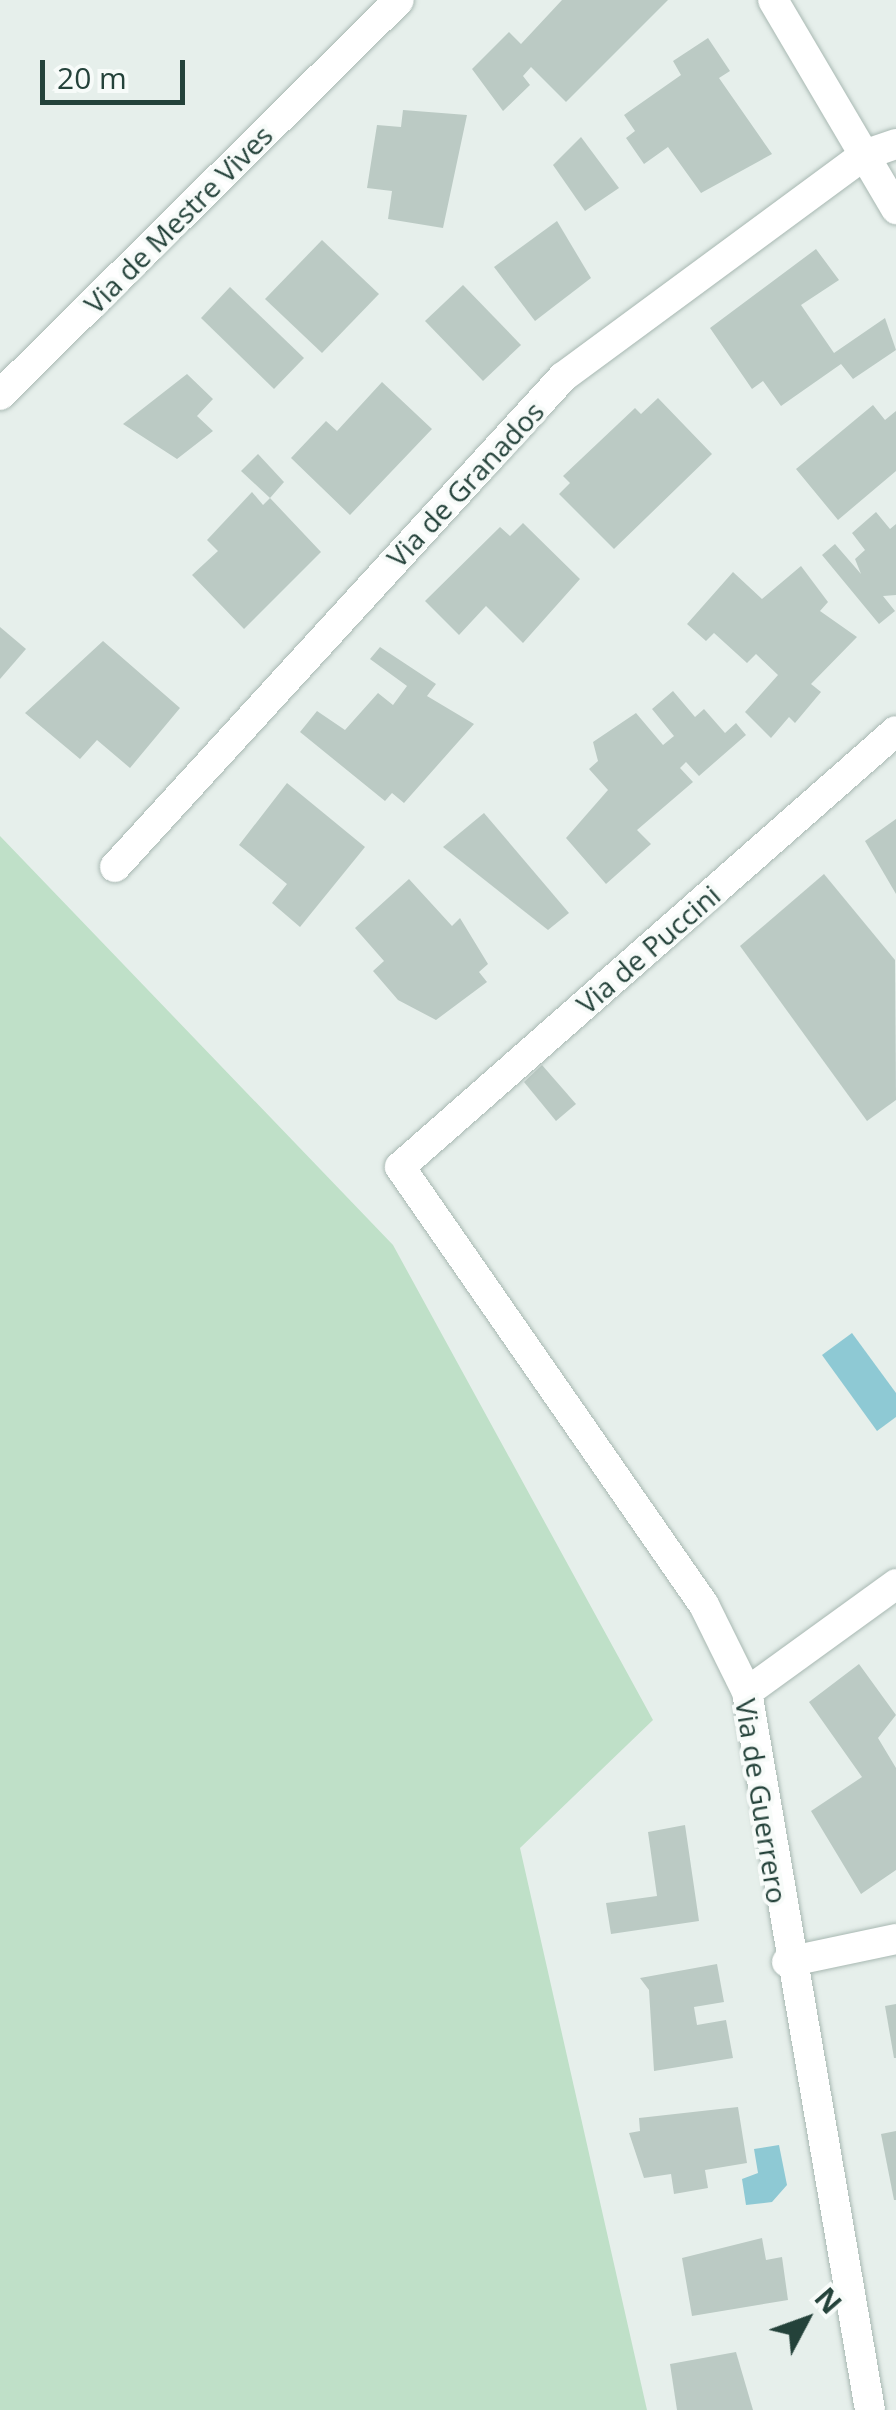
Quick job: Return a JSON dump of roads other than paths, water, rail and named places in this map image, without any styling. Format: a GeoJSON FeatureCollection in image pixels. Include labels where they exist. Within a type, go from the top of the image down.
{"type":"FeatureCollection","features":[{"type":"Feature","properties":{"kind":"street","name":"Via de Mestre Vives"},"geometry":{"type":"LineString","coordinates":[[0,395],[398,0]]}},
{"type":"Feature","properties":{"kind":"street"},"geometry":{"type":"LineString","coordinates":[[773,0],[896,208]]}},
{"type":"Feature","properties":{"kind":"street","name":"Via de Granados"},"geometry":{"type":"LineString","coordinates":[[114,867],[564,378],[864,155],[896,144]]}},
{"type":"Feature","properties":{"kind":"street","name":"Via de Puccini"},"geometry":{"type":"LineString","coordinates":[[400,1168],[896,731]]}},
{"type":"Feature","properties":{"kind":"street","name":"Via de Guerrero"},"geometry":{"type":"LineString","coordinates":[[400,1168],[704,1605],[747,1692],[787,1962],[870,2410]]}},
{"type":"Feature","properties":{"kind":"street"},"geometry":{"type":"LineString","coordinates":[[747,1692],[896,1584]]}},
{"type":"Feature","properties":{"kind":"street"},"geometry":{"type":"LineString","coordinates":[[787,1962],[896,1939]]}},
{"type":"Feature","properties":{"kind":"water"},"geometry":{"type":"Polygon","coordinates":[[[852,1333],[896,1393],[896,1417],[877,1431],[822,1355],[852,1333]]]}},
{"type":"Feature","properties":{"kind":"water"},"geometry":{"type":"Polygon","coordinates":[[[779,2145],[787,2185],[772,2202],[746,2205],[742,2179],[758,2173],[754,2149],[779,2145]]]}}]}
